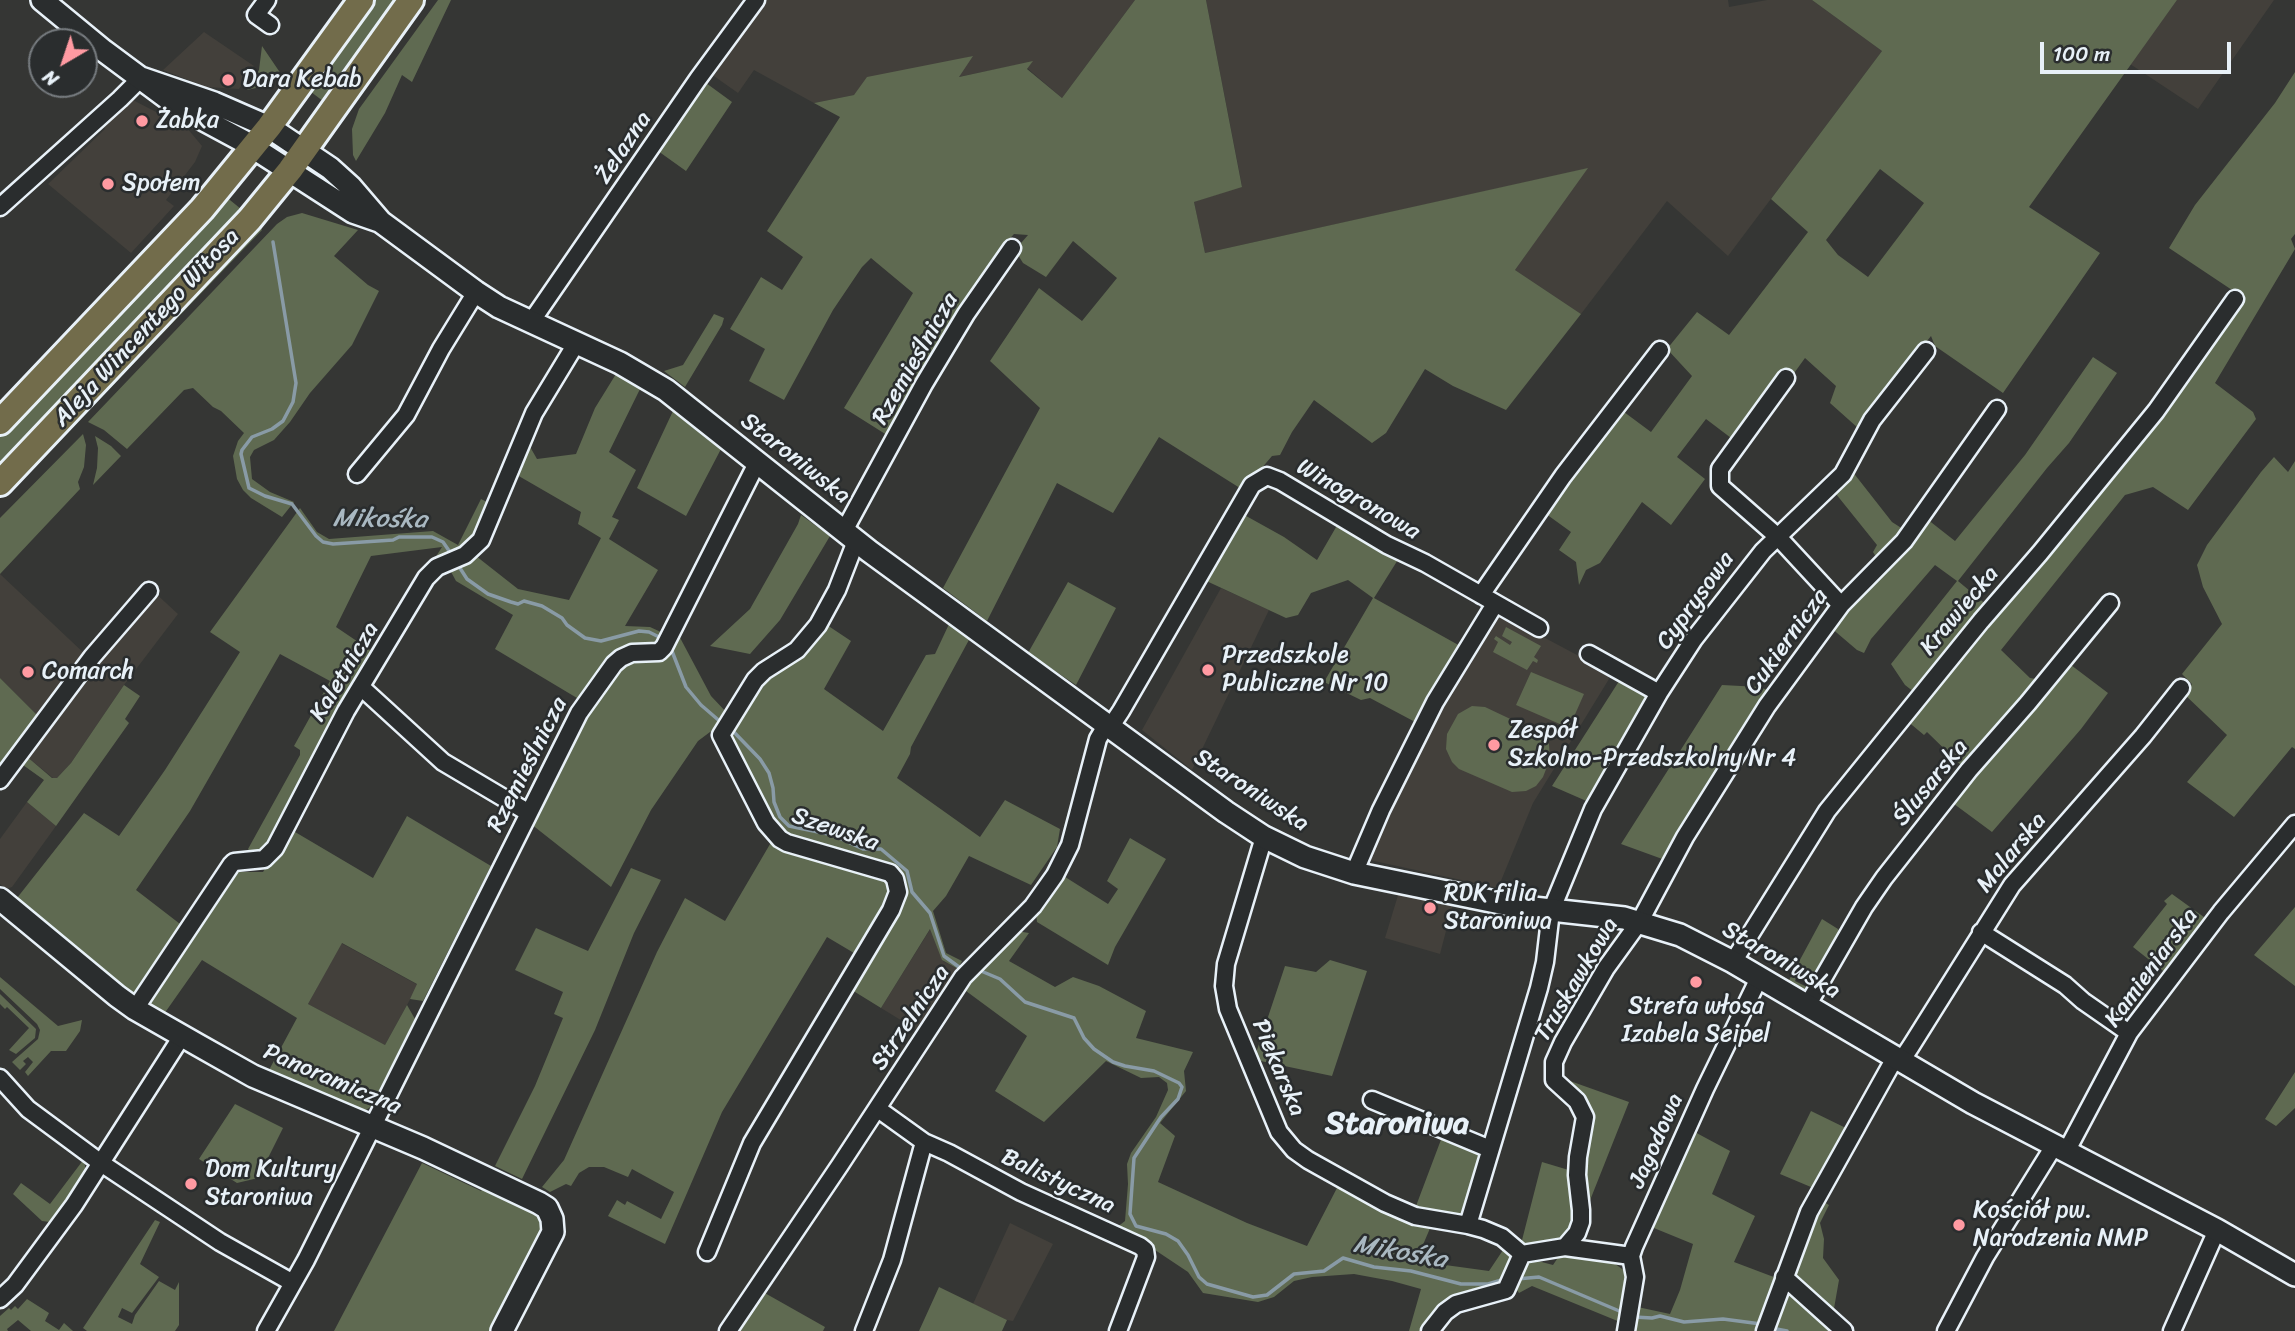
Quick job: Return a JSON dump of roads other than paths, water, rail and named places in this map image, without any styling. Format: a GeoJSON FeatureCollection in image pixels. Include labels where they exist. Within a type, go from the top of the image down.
{"type":"FeatureCollection","features":[{"type":"Feature","properties":{"kind":"main road","name":"Aleja Wincentego Witosa"},"geometry":{"type":"LineString","coordinates":[[0,422],[163,252],[253,147],[361,0]]}},
{"type":"Feature","properties":{"kind":"main road","name":"Aleja Wincentego Witosa"},"geometry":{"type":"LineString","coordinates":[[0,483],[250,219],[290,170],[411,0]]}},
{"type":"Feature","properties":{"kind":"street","name":"Staroniwska"},"geometry":{"type":"LineString","coordinates":[[42,0],[104,51],[182,108],[253,147],[353,212],[381,222]]}},
{"type":"Feature","properties":{"kind":"street"},"geometry":{"type":"LineString","coordinates":[[267,0],[256,15],[270,24]]}},
{"type":"Feature","properties":{"kind":"street","name":"Żelazna"},"geometry":{"type":"LineString","coordinates":[[531,322],[755,0]]}},
{"type":"Feature","properties":{"kind":"street","name":"Staroniwska"},"geometry":{"type":"LineString","coordinates":[[141,78],[223,107],[269,127],[330,167],[381,222],[476,292],[657,384],[850,536],[1226,812],[1264,837],[1305,857],[1354,873],[1494,902],[1640,921],[1680,935],[1732,962],[1897,1059],[2060,1149],[2217,1230],[2295,1275]]}},
{"type":"Feature","properties":{"kind":"street"},"geometry":{"type":"LineString","coordinates":[[0,207],[141,78]]}},
{"type":"Feature","properties":{"kind":"street","name":"Rzemieślnicza"},"geometry":{"type":"LineString","coordinates":[[850,536],[924,384],[966,314],[1012,248]]}},
{"type":"Feature","properties":{"kind":"street"},"geometry":{"type":"LineString","coordinates":[[357,474],[406,415],[441,349],[476,292]]}},
{"type":"Feature","properties":{"kind":"street","name":"Krawiecka"},"geometry":{"type":"LineString","coordinates":[[1732,962],[1827,811],[2156,411],[2235,299]]}},
{"type":"Feature","properties":{"kind":"street","name":"Kaletnicza"},"geometry":{"type":"LineString","coordinates":[[135,1009],[231,865],[234,862],[264,859],[275,848],[361,687],[426,578],[437,567],[470,552],[484,534],[534,413],[577,342]]}},
{"type":"Feature","properties":{"kind":"street"},"geometry":{"type":"LineString","coordinates":[[1481,595],[1563,475],[1660,350]]}},
{"type":"Feature","properties":{"kind":"street","name":"Cyprysowa"},"geometry":{"type":"LineString","coordinates":[[1468,1224],[1539,988],[1551,911],[1592,809],[1659,693],[1710,617],[1763,551],[1843,474],[1872,421],[1926,352]]}},
{"type":"Feature","properties":{"kind":"street"},"geometry":{"type":"LineString","coordinates":[[1786,378],[1720,469],[1720,486],[1778,537],[1841,605]]}},
{"type":"Feature","properties":{"kind":"street","name":"Cukiernicza"},"geometry":{"type":"LineString","coordinates":[[1640,921],[1716,785],[1767,706],[1841,605],[1904,541],[1997,409]]}},
{"type":"Feature","properties":{"kind":"street","name":"Rzemieślnicza"},"geometry":{"type":"LineString","coordinates":[[266,1331],[293,1283],[579,713],[614,664],[632,653],[659,652],[666,643],[757,463]]}},
{"type":"Feature","properties":{"kind":"street","name":"Winogronowa"},"geometry":{"type":"LineString","coordinates":[[1108,724],[1121,711],[1252,485],[1267,476],[1539,628]]}},
{"type":"Feature","properties":{"kind":"street","name":"Szewska"},"geometry":{"type":"LineString","coordinates":[[707,1252],[752,1143],[884,921],[898,892],[895,879],[890,873],[787,843],[772,832],[721,735],[755,680],[797,650],[818,625],[836,590],[850,536]]}},
{"type":"Feature","properties":{"kind":"street"},"geometry":{"type":"LineString","coordinates":[[0,780],[92,657],[149,590]]}},
{"type":"Feature","properties":{"kind":"street","name":"Ślusarska"},"geometry":{"type":"LineString","coordinates":[[1807,1006],[1864,907],[1884,878],[1969,770],[2110,603]]}},
{"type":"Feature","properties":{"kind":"street"},"geometry":{"type":"LineString","coordinates":[[1354,873],[1381,810],[1425,721],[1496,604]]}},
{"type":"Feature","properties":{"kind":"street"},"geometry":{"type":"LineString","coordinates":[[1589,654],[1659,693]]}},
{"type":"Feature","properties":{"kind":"street"},"geometry":{"type":"LineString","coordinates":[[361,687],[443,762],[529,813]]}},
{"type":"Feature","properties":{"kind":"street","name":"Malarska"},"geometry":{"type":"LineString","coordinates":[[1767,1325],[1810,1212],[1885,1073],[1897,1059],[1905,1055],[1981,932],[2027,866],[2143,736],[2181,688]]}},
{"type":"Feature","properties":{"kind":"street","name":"Strzelnicza"},"geometry":{"type":"LineString","coordinates":[[728,1331],[963,977],[1033,906],[1055,875],[1069,845],[1098,739],[1108,724]]}},
{"type":"Feature","properties":{"kind":"street","name":"Kamieniarska"},"geometry":{"type":"LineString","coordinates":[[1946,1331],[1985,1257],[2060,1149],[2129,1033],[2221,912],[2295,824]]}},
{"type":"Feature","properties":{"kind":"street","name":"Piekarska"},"geometry":{"type":"LineString","coordinates":[[1264,837],[1226,964],[1224,986],[1228,1009],[1279,1132],[1294,1150],[1308,1160],[1385,1203],[1416,1216],[1468,1224],[1502,1237],[1522,1254]]}},
{"type":"Feature","properties":{"kind":"street","name":"Panoramiczna"},"geometry":{"type":"LineString","coordinates":[[2,904],[135,1009],[181,1036],[253,1076],[372,1126],[547,1209],[552,1219],[553,1232],[502,1331]]}},
{"type":"Feature","properties":{"kind":"street","name":"Truskawkowa"},"geometry":{"type":"LineString","coordinates":[[1565,1247],[1577,1233],[1581,1222],[1577,1175],[1585,1117],[1577,1101],[1554,1080],[1554,1062],[1606,968],[1640,921]]}},
{"type":"Feature","properties":{"kind":"street"},"geometry":{"type":"LineString","coordinates":[[1981,932],[2065,985],[2129,1033]]}},
{"type":"Feature","properties":{"kind":"street","name":"Jagodowa"},"geometry":{"type":"LineString","coordinates":[[1627,1321],[1635,1277],[1631,1256],[1705,1089],[1759,978]]}},
{"type":"Feature","properties":{"kind":"street"},"geometry":{"type":"LineString","coordinates":[[0,1298],[15,1285],[74,1205],[181,1036]]}},
{"type":"Feature","properties":{"kind":"street"},"geometry":{"type":"LineString","coordinates":[[0,1079],[28,1109],[101,1163],[220,1242],[293,1283]]}},
{"type":"Feature","properties":{"kind":"street"},"geometry":{"type":"LineString","coordinates":[[1372,1100],[1490,1149]]}},
{"type":"Feature","properties":{"kind":"street","name":"Balistyczna"},"geometry":{"type":"LineString","coordinates":[[878,1108],[924,1142],[1021,1192],[1145,1250],[1146,1257],[1118,1331]]}},
{"type":"Feature","properties":{"kind":"street"},"geometry":{"type":"LineString","coordinates":[[864,1331],[892,1260],[924,1142]]}},
{"type":"Feature","properties":{"kind":"street"},"geometry":{"type":"LineString","coordinates":[[2172,1331],[2217,1230]]}},
{"type":"Feature","properties":{"kind":"street"},"geometry":{"type":"LineString","coordinates":[[1430,1331],[1445,1312],[1456,1304],[1502,1293],[1512,1279],[1522,1254],[1565,1247],[1631,1256]]}},
{"type":"Feature","properties":{"kind":"street"},"geometry":{"type":"LineString","coordinates":[[1784,1277],[1844,1331]]}},
{"type":"Feature","properties":{"kind":"waterway","name":"Mikośka"},"geometry":{"type":"LineString","coordinates":[[273,242],[296,383],[293,402],[283,421],[252,437],[242,450],[249,488],[292,504],[323,542],[333,544],[393,540],[399,537],[432,537],[443,542],[452,555]]}},
{"type":"Feature","properties":{"kind":"waterway","name":"Mikośka"},"geometry":{"type":"LineString","coordinates":[[458,565],[467,579],[488,594],[518,604],[524,601],[542,606],[562,618],[585,638],[601,641],[639,631],[661,638]]}},
{"type":"Feature","properties":{"kind":"waterway","name":"Mikośka"},"geometry":{"type":"LineString","coordinates":[[670,646],[686,687],[701,705],[723,724]]}},
{"type":"Feature","properties":{"kind":"waterway","name":"Mikośka"},"geometry":{"type":"LineString","coordinates":[[730,728],[760,759],[769,773],[774,802],[780,817],[789,826],[833,835],[863,849],[881,849],[907,871],[912,892],[930,913],[944,956],[959,967]]}},
{"type":"Feature","properties":{"kind":"waterway","name":"Mikośka"},"geometry":{"type":"LineString","coordinates":[[981,971],[1000,979],[1025,1002],[1074,1018],[1084,1038],[1113,1062],[1154,1071],[1182,1087],[1178,1099],[1161,1117],[1134,1158],[1130,1214],[1136,1226],[1166,1234],[1178,1241],[1199,1277],[1207,1284],[1253,1297],[1267,1295],[1294,1274],[1324,1271],[1343,1258],[1374,1267],[1411,1271],[1461,1284],[1488,1284],[1505,1279]]}},
{"type":"Feature","properties":{"kind":"waterway","name":"Mikośka"},"geometry":{"type":"LineString","coordinates":[[1517,1279],[1539,1277],[1624,1313]]}},
{"type":"Feature","properties":{"kind":"waterway","name":"Mikośka"},"geometry":{"type":"LineString","coordinates":[[1634,1317],[1660,1316],[1684,1322],[1723,1319],[1761,1324]]}},
{"type":"Feature","properties":{"kind":"waterway","name":"Mikośka"},"geometry":{"type":"LineString","coordinates":[[1771,1328],[1787,1331]]}},
{"type":"Feature","properties":{"kind":"place","name":"Dara Kebab"},"geometry":{"type":"Point","coordinates":[228,80]}},
{"type":"Feature","properties":{"kind":"place","name":"Żabka"},"geometry":{"type":"Point","coordinates":[142,121]}},
{"type":"Feature","properties":{"kind":"place","name":"Społem"},"geometry":{"type":"Point","coordinates":[108,184]}},
{"type":"Feature","properties":{"kind":"place","name":"Przedszkole Publiczne Nr 10"},"geometry":{"type":"Point","coordinates":[1208,670]}},
{"type":"Feature","properties":{"kind":"place","name":"Comarch"},"geometry":{"type":"Point","coordinates":[28,672]}},
{"type":"Feature","properties":{"kind":"place","name":"Zespół Szkolno-Przedszkolny Nr 4"},"geometry":{"type":"Point","coordinates":[1494,745]}},
{"type":"Feature","properties":{"kind":"place","name":"RDK filia Staroniwa"},"geometry":{"type":"Point","coordinates":[1430,908]}},
{"type":"Feature","properties":{"kind":"place","name":"Strefa włosa Izabela Seipel"},"geometry":{"type":"Point","coordinates":[1696,982]}},
{"type":"Feature","properties":{"kind":"place","name":"Dom Kultury Staroniwa"},"geometry":{"type":"Point","coordinates":[191,1184]}},
{"type":"Feature","properties":{"kind":"place","name":"Kościół pw. Narodzenia NMP"},"geometry":{"type":"Point","coordinates":[1959,1225]}},
{"type":"Feature","properties":{"kind":"district","name":"Staroniwa"},"geometry":{"type":"Point","coordinates":[1397,1125]}}]}
